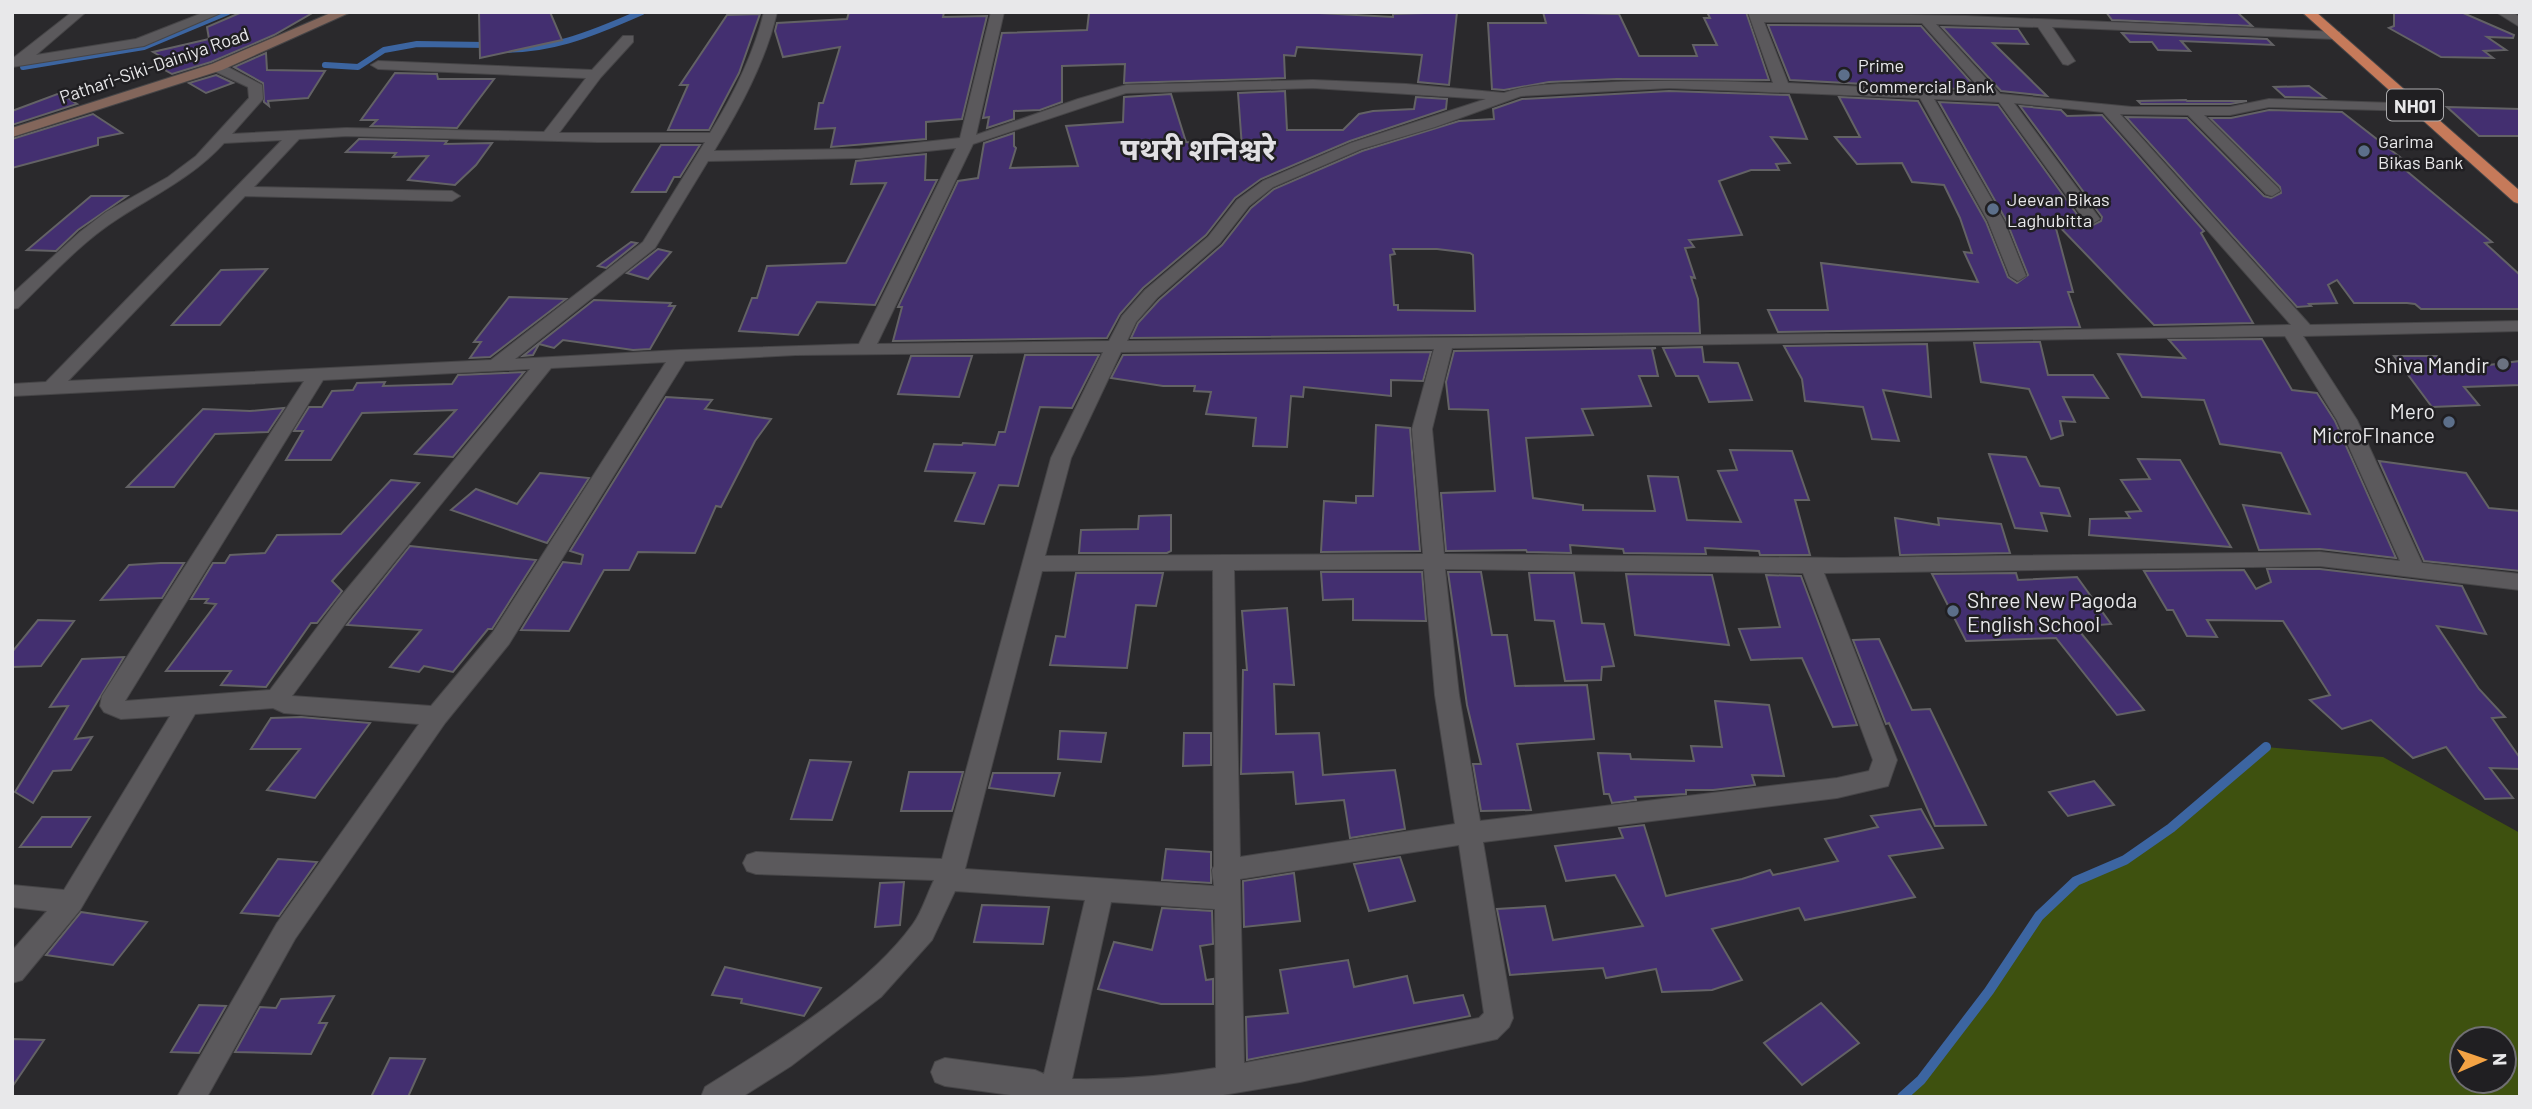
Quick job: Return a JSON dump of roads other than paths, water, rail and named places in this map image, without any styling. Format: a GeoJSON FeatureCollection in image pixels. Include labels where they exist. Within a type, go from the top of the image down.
{"type":"FeatureCollection","features":[{"type":"Feature","properties":{"kind":"highway","name":"NH01"},"geometry":{"type":"LineString","coordinates":[[2308,12],[2520,199]]}},
{"type":"Feature","properties":{"kind":"main road","name":"Pathari-Siki-Dainiya Road"},"geometry":{"type":"LineString","coordinates":[[12,133],[218,67],[345,12]]}},
{"type":"Feature","properties":{"kind":"street"},"geometry":{"type":"LineString","coordinates":[[15,66],[80,12]]}},
{"type":"Feature","properties":{"kind":"street"},"geometry":{"type":"LineString","coordinates":[[15,66],[139,43],[217,12]]}},
{"type":"Feature","properties":{"kind":"street"},"geometry":{"type":"LineString","coordinates":[[497,364],[649,245],[729,114],[771,12]]}},
{"type":"Feature","properties":{"kind":"street"},"geometry":{"type":"LineString","coordinates":[[865,349],[967,141],[998,12]]}},
{"type":"Feature","properties":{"kind":"street"},"geometry":{"type":"LineString","coordinates":[[2502,12],[2520,23]]}},
{"type":"Feature","properties":{"kind":"street"},"geometry":{"type":"LineString","coordinates":[[1782,87],[1755,15],[2335,35]]}},
{"type":"Feature","properties":{"kind":"street"},"geometry":{"type":"LineString","coordinates":[[1926,20],[1999,98],[2092,219]]}},
{"type":"Feature","properties":{"kind":"street"},"geometry":{"type":"LineString","coordinates":[[2043,24],[2068,61]]}},
{"type":"Feature","properties":{"kind":"street"},"geometry":{"type":"LineString","coordinates":[[550,135],[596,74],[628,39]]}},
{"type":"Feature","properties":{"kind":"street"},"geometry":{"type":"LineString","coordinates":[[378,65],[596,74]]}},
{"type":"Feature","properties":{"kind":"street"},"geometry":{"type":"LineString","coordinates":[[12,304],[86,234],[112,215],[173,180],[201,159],[256,99],[255,85],[218,67]]}},
{"type":"Feature","properties":{"kind":"street"},"geometry":{"type":"LineString","coordinates":[[704,156],[851,156],[967,141],[1031,123],[1104,93],[1125,89],[1301,83],[1505,96],[1578,87],[1782,87],[1925,93],[2107,108],[2192,111],[2230,111],[2269,103],[2418,107]]}},
{"type":"Feature","properties":{"kind":"street"},"geometry":{"type":"LineString","coordinates":[[1925,93],[1937,120],[1996,221],[2018,276]]}},
{"type":"Feature","properties":{"kind":"street"},"geometry":{"type":"LineString","coordinates":[[724,1094],[871,988],[923,932],[951,874],[1061,458],[1113,346],[1128,320],[1151,295],[1214,240],[1243,202],[1268,184],[1356,146],[1430,124],[1505,96]]}},
{"type":"Feature","properties":{"kind":"street"},"geometry":{"type":"LineString","coordinates":[[2107,108],[2298,330],[2347,420],[2413,568]]}},
{"type":"Feature","properties":{"kind":"street"},"geometry":{"type":"LineString","coordinates":[[2192,111],[2231,153],[2272,191]]}},
{"type":"Feature","properties":{"kind":"street"},"geometry":{"type":"LineString","coordinates":[[221,139],[346,132],[597,138],[716,137]]}},
{"type":"Feature","properties":{"kind":"street"},"geometry":{"type":"LineString","coordinates":[[52,387],[296,134]]}},
{"type":"Feature","properties":{"kind":"street"},"geometry":{"type":"LineString","coordinates":[[241,191],[452,196]]}},
{"type":"Feature","properties":{"kind":"street"},"geometry":{"type":"LineString","coordinates":[[12,390],[680,355],[865,349],[1943,338],[2520,326]]}},
{"type":"Feature","properties":{"kind":"street"},"geometry":{"type":"LineString","coordinates":[[945,1072],[1035,1084],[1055,1092],[1107,1096],[1230,1080],[1487,1030],[1499,1018],[1467,833],[1447,695],[1422,429],[1444,343]]}},
{"type":"Feature","properties":{"kind":"street"},"geometry":{"type":"LineString","coordinates":[[191,1097],[286,931],[437,716],[501,638],[680,355]]}},
{"type":"Feature","properties":{"kind":"street"},"geometry":{"type":"LineString","coordinates":[[277,699],[345,607],[546,362]]}},
{"type":"Feature","properties":{"kind":"street"},"geometry":{"type":"LineString","coordinates":[[318,373],[229,518],[114,696],[111,706],[121,710],[277,699],[284,704],[437,716]]}},
{"type":"Feature","properties":{"kind":"street"},"geometry":{"type":"LineString","coordinates":[[1033,564],[1433,561],[1679,562],[1811,566],[2320,559],[2520,582]]}},
{"type":"Feature","properties":{"kind":"street"},"geometry":{"type":"LineString","coordinates":[[1223,561],[1225,898],[1230,1080]]}},
{"type":"Feature","properties":{"kind":"street"},"geometry":{"type":"LineString","coordinates":[[1225,870],[1300,861],[1467,833],[1837,788],[1879,779],[1885,760],[1811,566]]}},
{"type":"Feature","properties":{"kind":"street"},"geometry":{"type":"LineString","coordinates":[[12,971],[71,902],[187,707]]}},
{"type":"Feature","properties":{"kind":"street"},"geometry":{"type":"LineString","coordinates":[[756,863],[951,874],[1101,890],[1225,898]]}},
{"type":"Feature","properties":{"kind":"street"},"geometry":{"type":"LineString","coordinates":[[1055,1092],[1101,890]]}},
{"type":"Feature","properties":{"kind":"street"},"geometry":{"type":"LineString","coordinates":[[12,897],[71,902]]}},
{"type":"Feature","properties":{"kind":"waterway"},"geometry":{"type":"LineString","coordinates":[[23,67],[144,47],[228,12]]}},
{"type":"Feature","properties":{"kind":"waterway"},"geometry":{"type":"LineString","coordinates":[[325,65],[358,67],[384,50],[417,44],[486,45],[489,49],[510,50],[549,45],[586,35],[642,12]]}},
{"type":"Feature","properties":{"kind":"waterway"},"geometry":{"type":"LineString","coordinates":[[1902,1097],[1921,1080],[1989,991],[2039,916],[2076,881],[2125,860],[2171,828],[2266,747]]}},
{"type":"Feature","properties":{"kind":"place","name":"Prime Commercial Bank"},"geometry":{"type":"Point","coordinates":[1844,75]}},
{"type":"Feature","properties":{"kind":"place","name":"Garima Bikas Bank"},"geometry":{"type":"Point","coordinates":[2364,151]}},
{"type":"Feature","properties":{"kind":"place","name":"Jeevan Bikas Laghubitta"},"geometry":{"type":"Point","coordinates":[1993,209]}},
{"type":"Feature","properties":{"kind":"place","name":"Shiva Mandir"},"geometry":{"type":"Point","coordinates":[2503,364]}},
{"type":"Feature","properties":{"kind":"place","name":"Mero MicroFInance"},"geometry":{"type":"Point","coordinates":[2449,422]}},
{"type":"Feature","properties":{"kind":"place","name":"Shree New Pagoda English School"},"geometry":{"type":"Point","coordinates":[1953,611]}},
{"type":"Feature","properties":{"kind":"district","name":"पथरी शनिश्चरे"},"geometry":{"type":"Point","coordinates":[1198,148]}}]}
